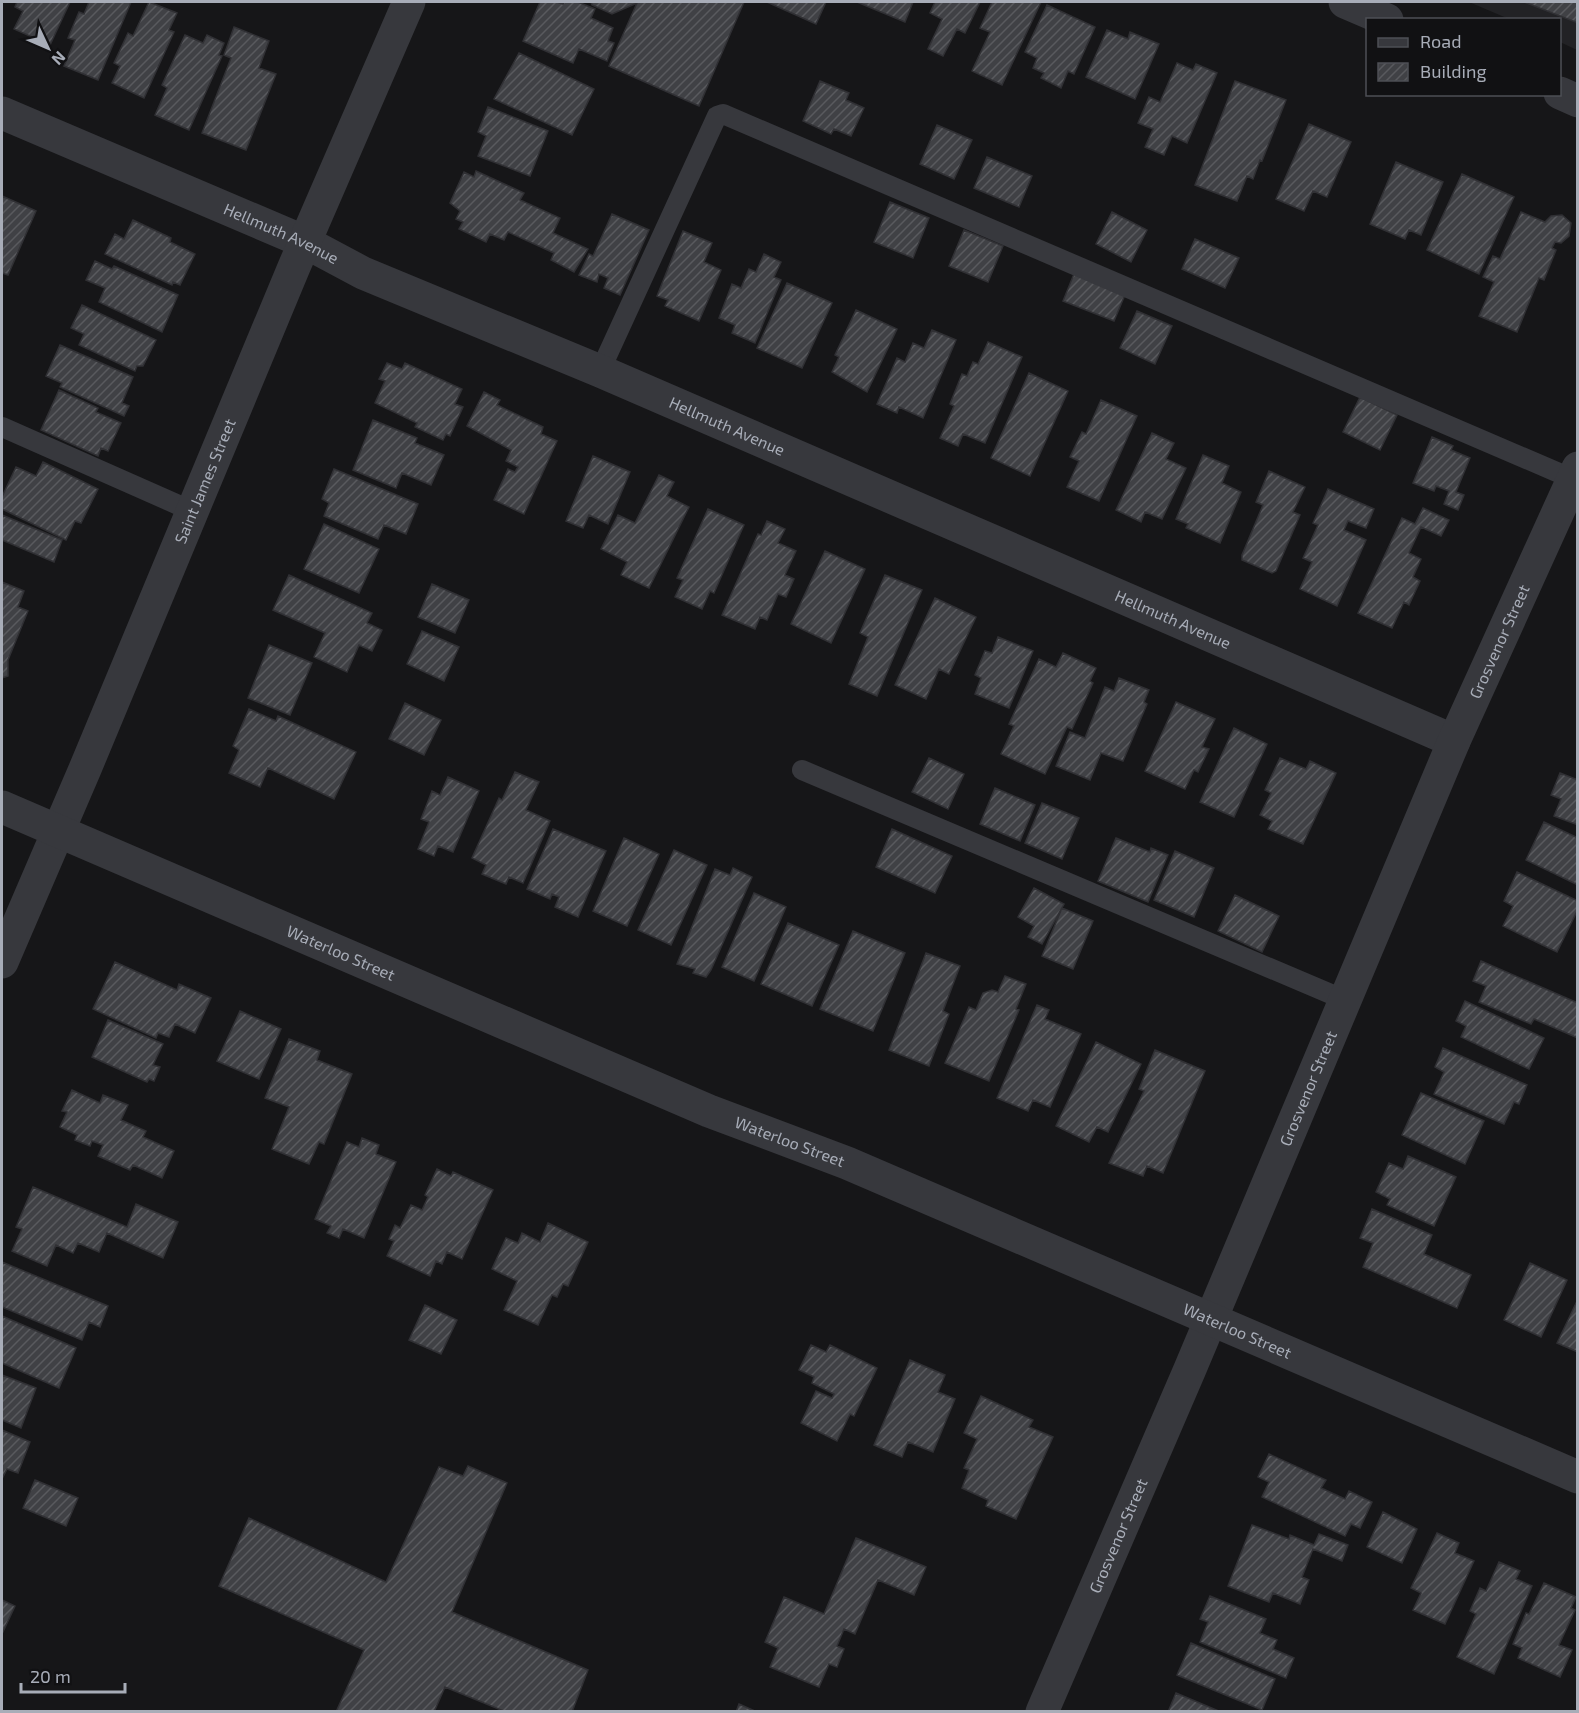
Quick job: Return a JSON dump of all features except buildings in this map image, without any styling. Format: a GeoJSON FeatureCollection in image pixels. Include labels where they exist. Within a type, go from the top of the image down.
{"type":"FeatureCollection","features":[{"type":"Feature","properties":{"kind":"street","name":"Saint James Street"},"geometry":{"type":"LineString","coordinates":[[2,962],[305,242],[409,2]]}},
{"type":"Feature","properties":{"kind":"street"},"geometry":{"type":"LineString","coordinates":[[1345,2],[1382,18]]}},
{"type":"Feature","properties":{"kind":"street"},"geometry":{"type":"LineString","coordinates":[[1561,93],[1578,101]]}},
{"type":"Feature","properties":{"kind":"street","name":"Hellmuth Avenue"},"geometry":{"type":"LineString","coordinates":[[2,113],[305,242],[363,273],[600,371],[1454,741]]}},
{"type":"Feature","properties":{"kind":"street","name":"Grosvenor Street"},"geometry":{"type":"LineString","coordinates":[[1042,1712],[1211,1319],[1454,741],[1575,473]]}},
{"type":"Feature","properties":{"kind":"street","name":"Waterloo Street"},"geometry":{"type":"LineString","coordinates":[[2,807],[709,1111],[847,1163],[1578,1477]]}},
{"type":"Feature","properties":{"kind":"lane"},"geometry":{"type":"LineString","coordinates":[[600,371],[717,116],[723,114],[1575,473]]}},
{"type":"Feature","properties":{"kind":"lane"},"geometry":{"type":"LineString","coordinates":[[2,427],[192,511]]}},
{"type":"Feature","properties":{"kind":"lane"},"geometry":{"type":"LineString","coordinates":[[802,770],[1345,1000]]}},
{"type":"Feature","properties":{"kind":"shaded area"},"geometry":{"type":"Polygon","coordinates":[[[1469,2],[1577,2],[1577,50],[1561,42],[1561,18],[1507,18],[1469,2]]]}}]}
